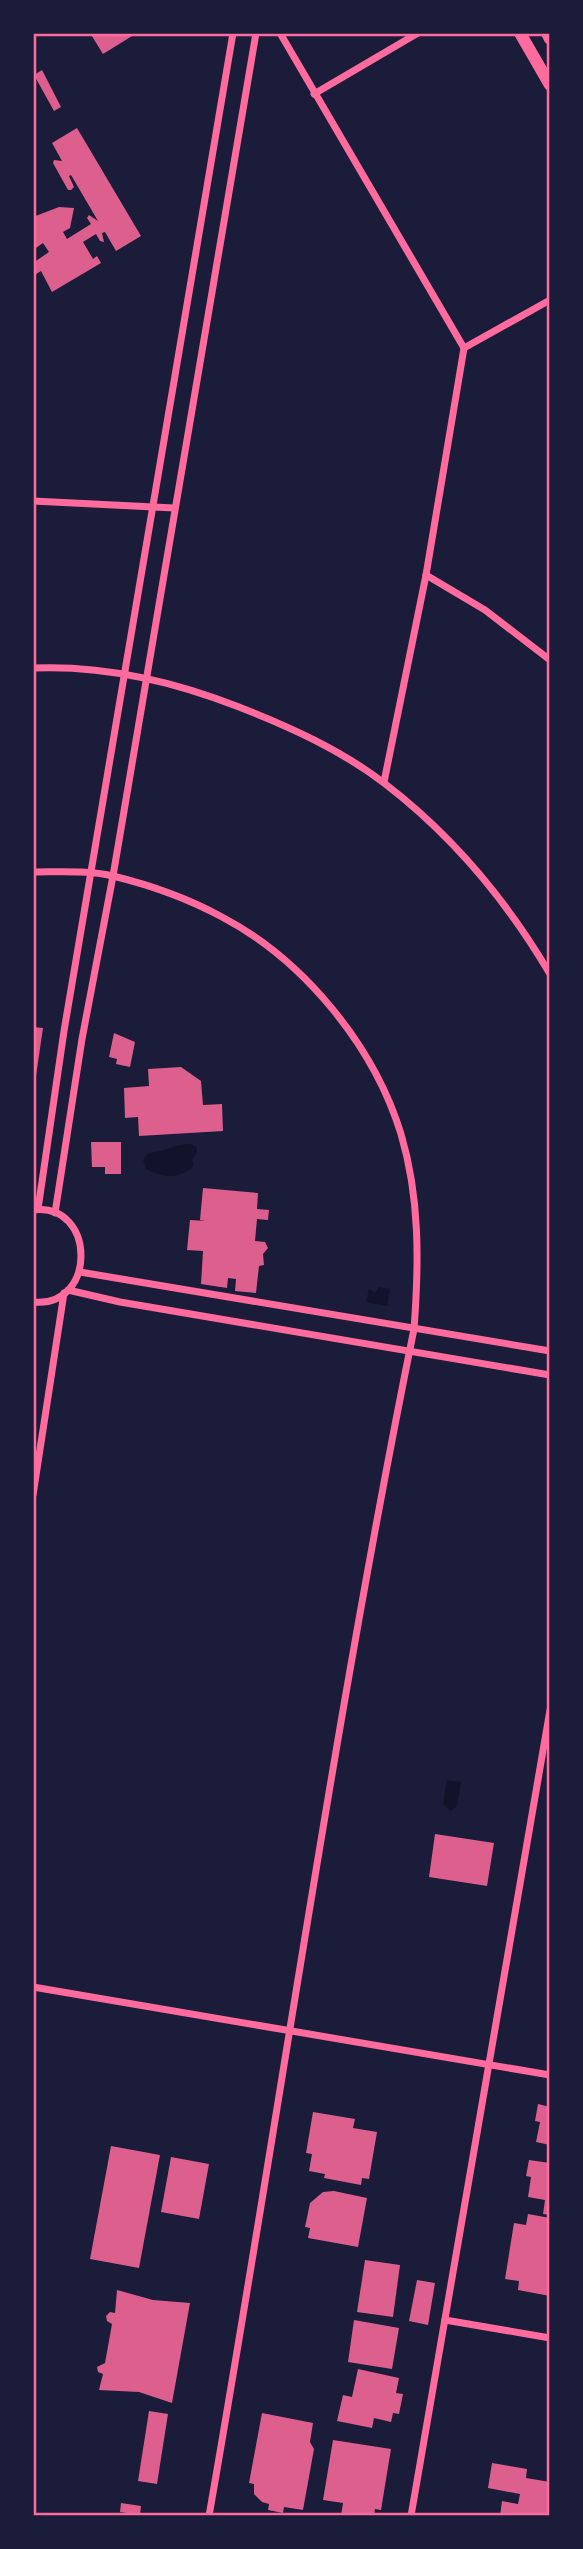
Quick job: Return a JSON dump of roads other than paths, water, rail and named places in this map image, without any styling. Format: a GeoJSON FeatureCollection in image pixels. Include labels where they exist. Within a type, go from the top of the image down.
{"type":"FeatureCollection","features":[{"type":"Feature","properties":{"kind":"main road"},"geometry":{"type":"LineString","coordinates":[[520,33],[550,85]]}},
{"type":"Feature","properties":{"kind":"main road"},"geometry":{"type":"LineString","coordinates":[[547,33],[550,39]]}},
{"type":"Feature","properties":{"kind":"street"},"geometry":{"type":"LineString","coordinates":[[33,1303],[55,1299],[66,1291],[80,1272],[83,1255],[79,1238],[70,1223],[55,1213],[36,1210],[233,33]]}},
{"type":"Feature","properties":{"kind":"street"},"geometry":{"type":"LineString","coordinates":[[55,1213],[82,1039],[113,876],[256,33]]}},
{"type":"Feature","properties":{"kind":"street"},"geometry":{"type":"LineString","coordinates":[[280,33],[464,348],[426,575],[384,782]]}},
{"type":"Feature","properties":{"kind":"street"},"geometry":{"type":"LineString","coordinates":[[314,94],[418,33]]}},
{"type":"Feature","properties":{"kind":"street"},"geometry":{"type":"LineString","coordinates":[[464,348],[550,300]]}},
{"type":"Feature","properties":{"kind":"street"},"geometry":{"type":"LineString","coordinates":[[33,501],[174,508]]}},
{"type":"Feature","properties":{"kind":"street"},"geometry":{"type":"LineString","coordinates":[[426,575],[485,610],[550,660]]}},
{"type":"Feature","properties":{"kind":"street"},"geometry":{"type":"LineString","coordinates":[[33,668],[64,667],[146,677],[197,691],[276,722],[325,745],[384,782],[442,833],[493,890],[528,936],[550,974]]}},
{"type":"Feature","properties":{"kind":"street"},"geometry":{"type":"LineString","coordinates":[[33,872],[113,876],[163,891],[223,917],[266,945],[315,990],[360,1048],[382,1086],[400,1134],[414,1197],[418,1269],[414,1329],[343,1708],[209,2516]]}},
{"type":"Feature","properties":{"kind":"street"},"geometry":{"type":"LineString","coordinates":[[80,1272],[550,1351]]}},
{"type":"Feature","properties":{"kind":"street"},"geometry":{"type":"LineString","coordinates":[[66,1291],[550,1375]]}},
{"type":"Feature","properties":{"kind":"street"},"geometry":{"type":"LineString","coordinates":[[33,1495],[66,1291]]}},
{"type":"Feature","properties":{"kind":"street"},"geometry":{"type":"LineString","coordinates":[[411,2516],[550,1710]]}},
{"type":"Feature","properties":{"kind":"street"},"geometry":{"type":"LineString","coordinates":[[33,1987],[550,2075]]}},
{"type":"Feature","properties":{"kind":"street"},"geometry":{"type":"LineString","coordinates":[[445,2320],[550,2338]]}}]}
